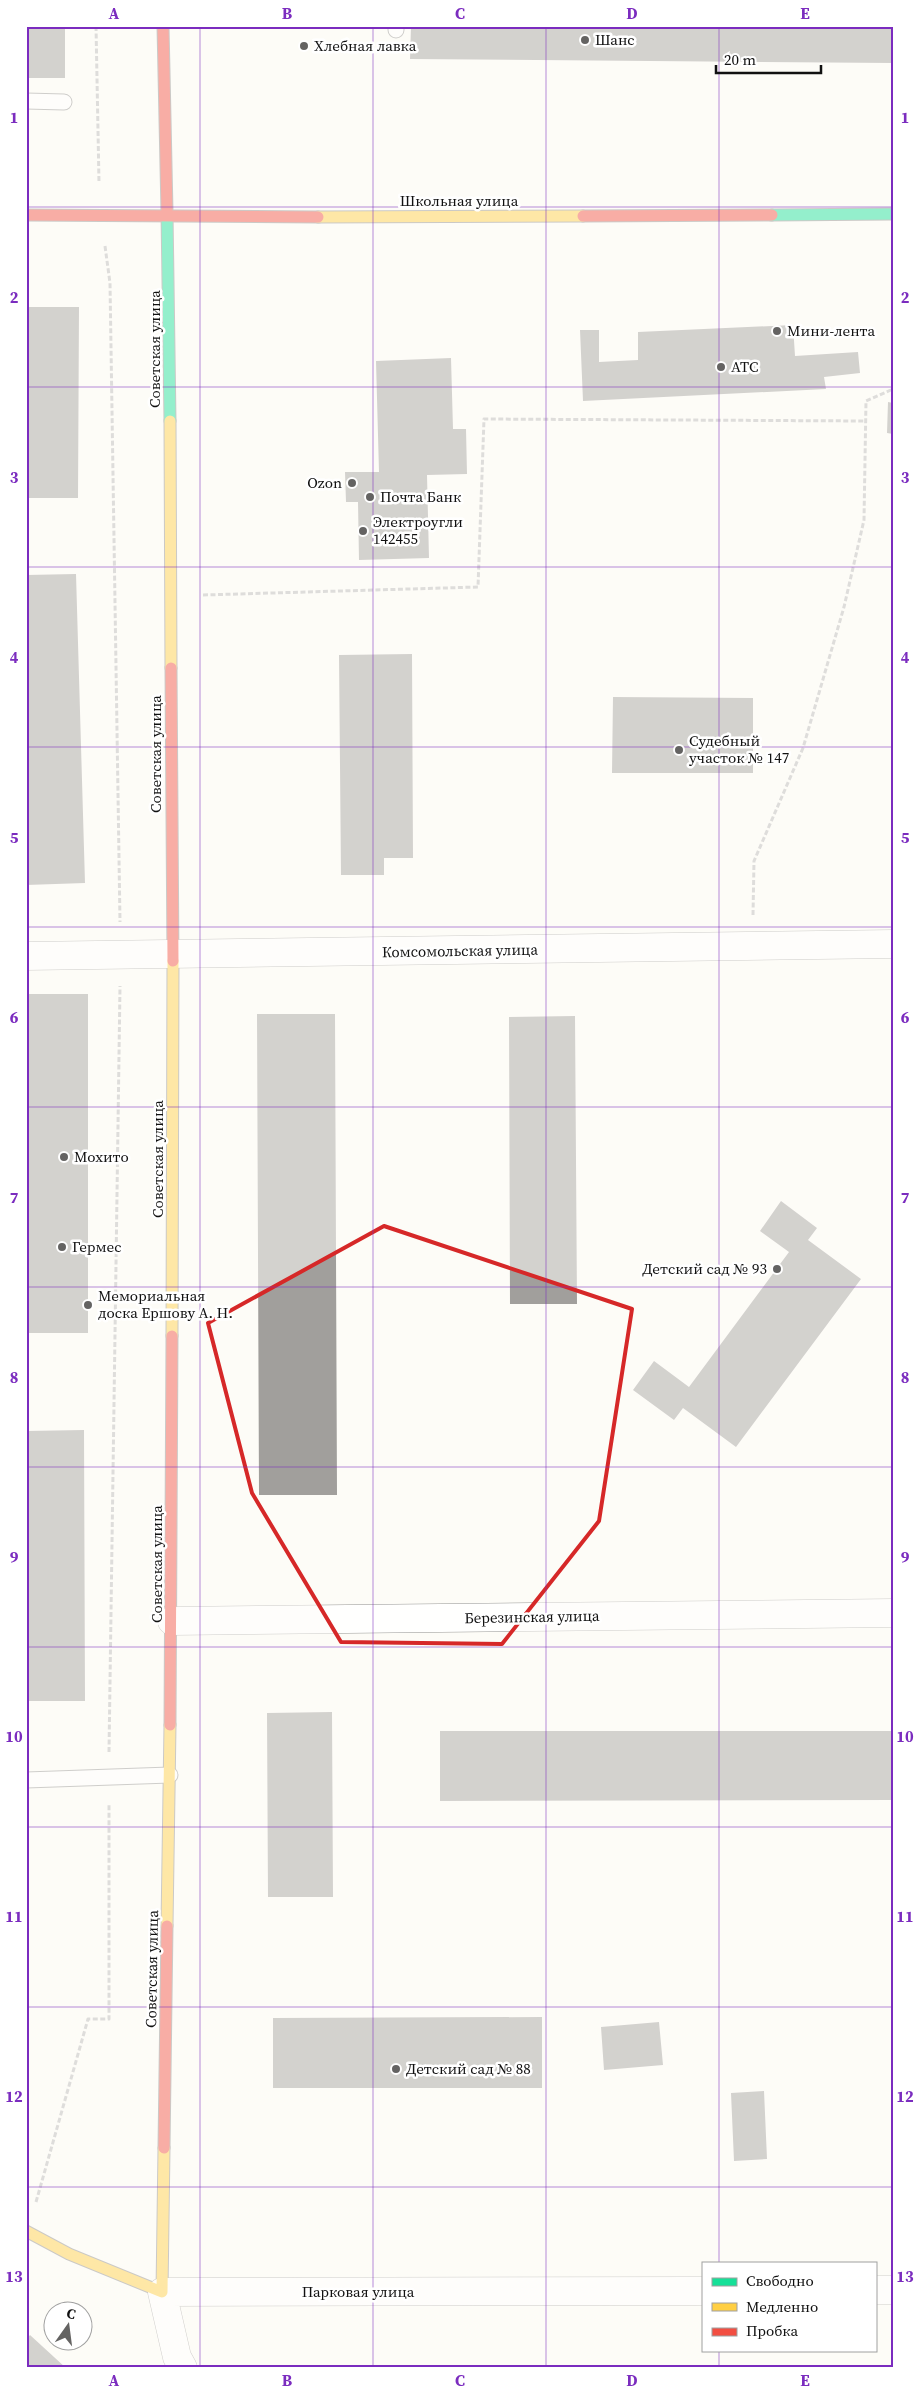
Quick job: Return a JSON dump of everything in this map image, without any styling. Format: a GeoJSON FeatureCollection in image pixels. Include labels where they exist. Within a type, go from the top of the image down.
{"type":"FeatureCollection","features":[{"type":"Feature","properties":{"kind":"street","name":"Советская улица"},"geometry":{"type":"LineString","coordinates":[[162,2292],[172,1621],[173,954],[167,215],[163,26]]}},
{"type":"Feature","properties":{"kind":"street","name":"Школьная улица"},"geometry":{"type":"LineString","coordinates":[[26,215],[167,215],[218,218],[893,214]]}},
{"type":"Feature","properties":{"kind":"street","name":"Комсомольская улица"},"geometry":{"type":"LineString","coordinates":[[26,956],[893,944]]}},
{"type":"Feature","properties":{"kind":"street","name":"Березинская улица"},"geometry":{"type":"LineString","coordinates":[[172,1621],[893,1613]]}},
{"type":"Feature","properties":{"kind":"street","name":"Парковая улица"},"geometry":{"type":"LineString","coordinates":[[26,2231],[69,2254],[162,2292],[702,2291]]}},
{"type":"Feature","properties":{"kind":"street"},"geometry":{"type":"LineString","coordinates":[[876,2290],[893,2290]]}},
{"type":"Feature","properties":{"kind":"street"},"geometry":{"type":"LineString","coordinates":[[162,2292],[177,2358],[183,2368]]}},
{"type":"Feature","properties":{"kind":"lane"},"geometry":{"type":"LineString","coordinates":[[26,101],[64,102]]}},
{"type":"Feature","properties":{"kind":"lane"},"geometry":{"type":"LineString","coordinates":[[26,1780],[170,1775]]}},
{"type":"Feature","properties":{"kind":"path"},"geometry":{"type":"LineString","coordinates":[[35,2207],[88,2019],[109,2019],[109,1778],[121,955],[110,283],[100,215],[96,26]]}},
{"type":"Feature","properties":{"kind":"path"},"geometry":{"type":"LineString","coordinates":[[752,946],[754,862],[803,748],[844,607],[864,520],[866,401],[893,389]]}},
{"type":"Feature","properties":{"kind":"path"},"geometry":{"type":"LineString","coordinates":[[170,596],[478,587],[484,419],[866,421]]}},
{"type":"Feature","properties":{"kind":"highlighted area"},"geometry":{"type":"Polygon","coordinates":[[[384,1226],[632,1309],[599,1521],[502,1644],[341,1642],[252,1493],[208,1323],[384,1226]]]}},
{"type":"Feature","properties":{"kind":"building"},"geometry":{"type":"Polygon","coordinates":[[[26,26],[65,26],[65,78],[26,78],[26,26]]]}},
{"type":"Feature","properties":{"kind":"building"},"geometry":{"type":"Polygon","coordinates":[[[411,26],[893,26],[893,63],[410,59],[411,26]]]}},
{"type":"Feature","properties":{"kind":"building"},"geometry":{"type":"Polygon","coordinates":[[[26,307],[79,307],[78,498],[26,498],[26,307]]]}},
{"type":"Feature","properties":{"kind":"building","name":"АТС"},"geometry":{"type":"Polygon","coordinates":[[[793,325],[795,356],[858,352],[860,373],[824,377],[826,389],[583,401],[580,330],[599,330],[599,362],[638,360],[638,332],[793,325]]]}},
{"type":"Feature","properties":{"kind":"building"},"geometry":{"type":"Polygon","coordinates":[[[451,358],[453,429],[466,429],[467,474],[427,475],[429,558],[359,560],[358,502],[346,502],[345,472],[379,472],[376,361],[451,358]]]}},
{"type":"Feature","properties":{"kind":"building"},"geometry":{"type":"Polygon","coordinates":[[[888,402],[893,403],[893,434],[887,433],[888,402]]]}},
{"type":"Feature","properties":{"kind":"building"},"geometry":{"type":"Polygon","coordinates":[[[76,574],[85,883],[26,885],[26,575],[76,574]]]}},
{"type":"Feature","properties":{"kind":"building"},"geometry":{"type":"Polygon","coordinates":[[[412,654],[413,858],[384,858],[384,875],[341,875],[339,655],[412,654]]]}},
{"type":"Feature","properties":{"kind":"building"},"geometry":{"type":"Polygon","coordinates":[[[613,697],[753,698],[753,773],[612,773],[613,697]]]}},
{"type":"Feature","properties":{"kind":"building"},"geometry":{"type":"Polygon","coordinates":[[[26,994],[88,994],[88,1333],[26,1333],[26,994]]]}},
{"type":"Feature","properties":{"kind":"building"},"geometry":{"type":"Polygon","coordinates":[[[257,1014],[335,1014],[337,1495],[259,1495],[257,1014]]]}},
{"type":"Feature","properties":{"kind":"building"},"geometry":{"type":"Polygon","coordinates":[[[575,1016],[577,1304],[510,1304],[509,1017],[575,1016]]]}},
{"type":"Feature","properties":{"kind":"building"},"geometry":{"type":"Polygon","coordinates":[[[781,1201],[817,1228],[808,1240],[861,1279],[736,1447],[683,1408],[674,1420],[633,1390],[654,1361],[689,1387],[789,1252],[760,1231],[781,1201]]]}},
{"type":"Feature","properties":{"kind":"building"},"geometry":{"type":"Polygon","coordinates":[[[84,1430],[85,1701],[26,1701],[26,1431],[84,1430]]]}},
{"type":"Feature","properties":{"kind":"building"},"geometry":{"type":"Polygon","coordinates":[[[332,1712],[333,1897],[268,1897],[267,1713],[332,1712]]]}},
{"type":"Feature","properties":{"kind":"building"},"geometry":{"type":"Polygon","coordinates":[[[440,1731],[893,1731],[893,1800],[440,1801],[440,1731]]]}},
{"type":"Feature","properties":{"kind":"building"},"geometry":{"type":"Polygon","coordinates":[[[542,2017],[542,2088],[273,2088],[273,2018],[542,2017]]]}},
{"type":"Feature","properties":{"kind":"building"},"geometry":{"type":"Polygon","coordinates":[[[659,2022],[663,2065],[604,2070],[601,2027],[659,2022]]]}},
{"type":"Feature","properties":{"kind":"building"},"geometry":{"type":"Polygon","coordinates":[[[764,2091],[767,2159],[734,2161],[731,2093],[764,2091]]]}},
{"type":"Feature","properties":{"kind":"building"},"geometry":{"type":"Polygon","coordinates":[[[30,2335],[42,2346],[42,2352],[49,2352],[66,2368],[26,2368],[26,2340],[30,2335]]]}},
{"type":"Feature","properties":{"kind":"traffic: fast"},"geometry":{"type":"LineString","coordinates":[[167,212],[170,421]]}},
{"type":"Feature","properties":{"kind":"traffic: fast"},"geometry":{"type":"LineString","coordinates":[[772,215],[893,214]]}},
{"type":"Feature","properties":{"kind":"traffic: slow"},"geometry":{"type":"LineString","coordinates":[[318,217],[583,216]]}},
{"type":"Feature","properties":{"kind":"traffic: slow"},"geometry":{"type":"LineString","coordinates":[[170,421],[171,668]]}},
{"type":"Feature","properties":{"kind":"traffic: slow"},"geometry":{"type":"LineString","coordinates":[[172,1336],[173,961]]}},
{"type":"Feature","properties":{"kind":"traffic: slow"},"geometry":{"type":"LineString","coordinates":[[167,1926],[170,1725]]}},
{"type":"Feature","properties":{"kind":"traffic: slow"},"geometry":{"type":"LineString","coordinates":[[26,2231],[69,2254],[162,2292],[164,2148]]}},
{"type":"Feature","properties":{"kind":"traffic: jam"},"geometry":{"type":"LineString","coordinates":[[163,26],[167,212]]}},
{"type":"Feature","properties":{"kind":"traffic: jam"},"geometry":{"type":"LineString","coordinates":[[26,215],[318,217]]}},
{"type":"Feature","properties":{"kind":"traffic: jam"},"geometry":{"type":"LineString","coordinates":[[583,216],[772,215]]}},
{"type":"Feature","properties":{"kind":"traffic: jam"},"geometry":{"type":"LineString","coordinates":[[171,668],[173,961]]}},
{"type":"Feature","properties":{"kind":"traffic: jam"},"geometry":{"type":"LineString","coordinates":[[170,1725],[172,1336]]}},
{"type":"Feature","properties":{"kind":"traffic: jam"},"geometry":{"type":"LineString","coordinates":[[164,2148],[167,1926]]}},
{"type":"Feature","properties":{"kind":"place","name":"Шанс"},"geometry":{"type":"Point","coordinates":[585,40]}},
{"type":"Feature","properties":{"kind":"place","name":"Хлебная лавка"},"geometry":{"type":"Point","coordinates":[304,46]}},
{"type":"Feature","properties":{"kind":"place","name":"Мини-лента"},"geometry":{"type":"Point","coordinates":[777,331]}},
{"type":"Feature","properties":{"kind":"place","name":"АТС"},"geometry":{"type":"Point","coordinates":[721,367]}},
{"type":"Feature","properties":{"kind":"place","name":"Ozon"},"geometry":{"type":"Point","coordinates":[352,483]}},
{"type":"Feature","properties":{"kind":"place","name":"Почта Банк"},"geometry":{"type":"Point","coordinates":[370,497]}},
{"type":"Feature","properties":{"kind":"place","name":"Электроугли 142455"},"geometry":{"type":"Point","coordinates":[363,531]}},
{"type":"Feature","properties":{"kind":"place","name":"Судебный участок № 147"},"geometry":{"type":"Point","coordinates":[679,750]}},
{"type":"Feature","properties":{"kind":"place","name":"Мохито"},"geometry":{"type":"Point","coordinates":[64,1157]}},
{"type":"Feature","properties":{"kind":"place","name":"Гермес"},"geometry":{"type":"Point","coordinates":[62,1247]}},
{"type":"Feature","properties":{"kind":"place","name":"Детский сад № 93"},"geometry":{"type":"Point","coordinates":[777,1269]}},
{"type":"Feature","properties":{"kind":"place","name":"Мемориальная доска Ершову А. Н."},"geometry":{"type":"Point","coordinates":[88,1305]}},
{"type":"Feature","properties":{"kind":"place","name":"Детский сад № 88"},"geometry":{"type":"Point","coordinates":[396,2069]}}]}
